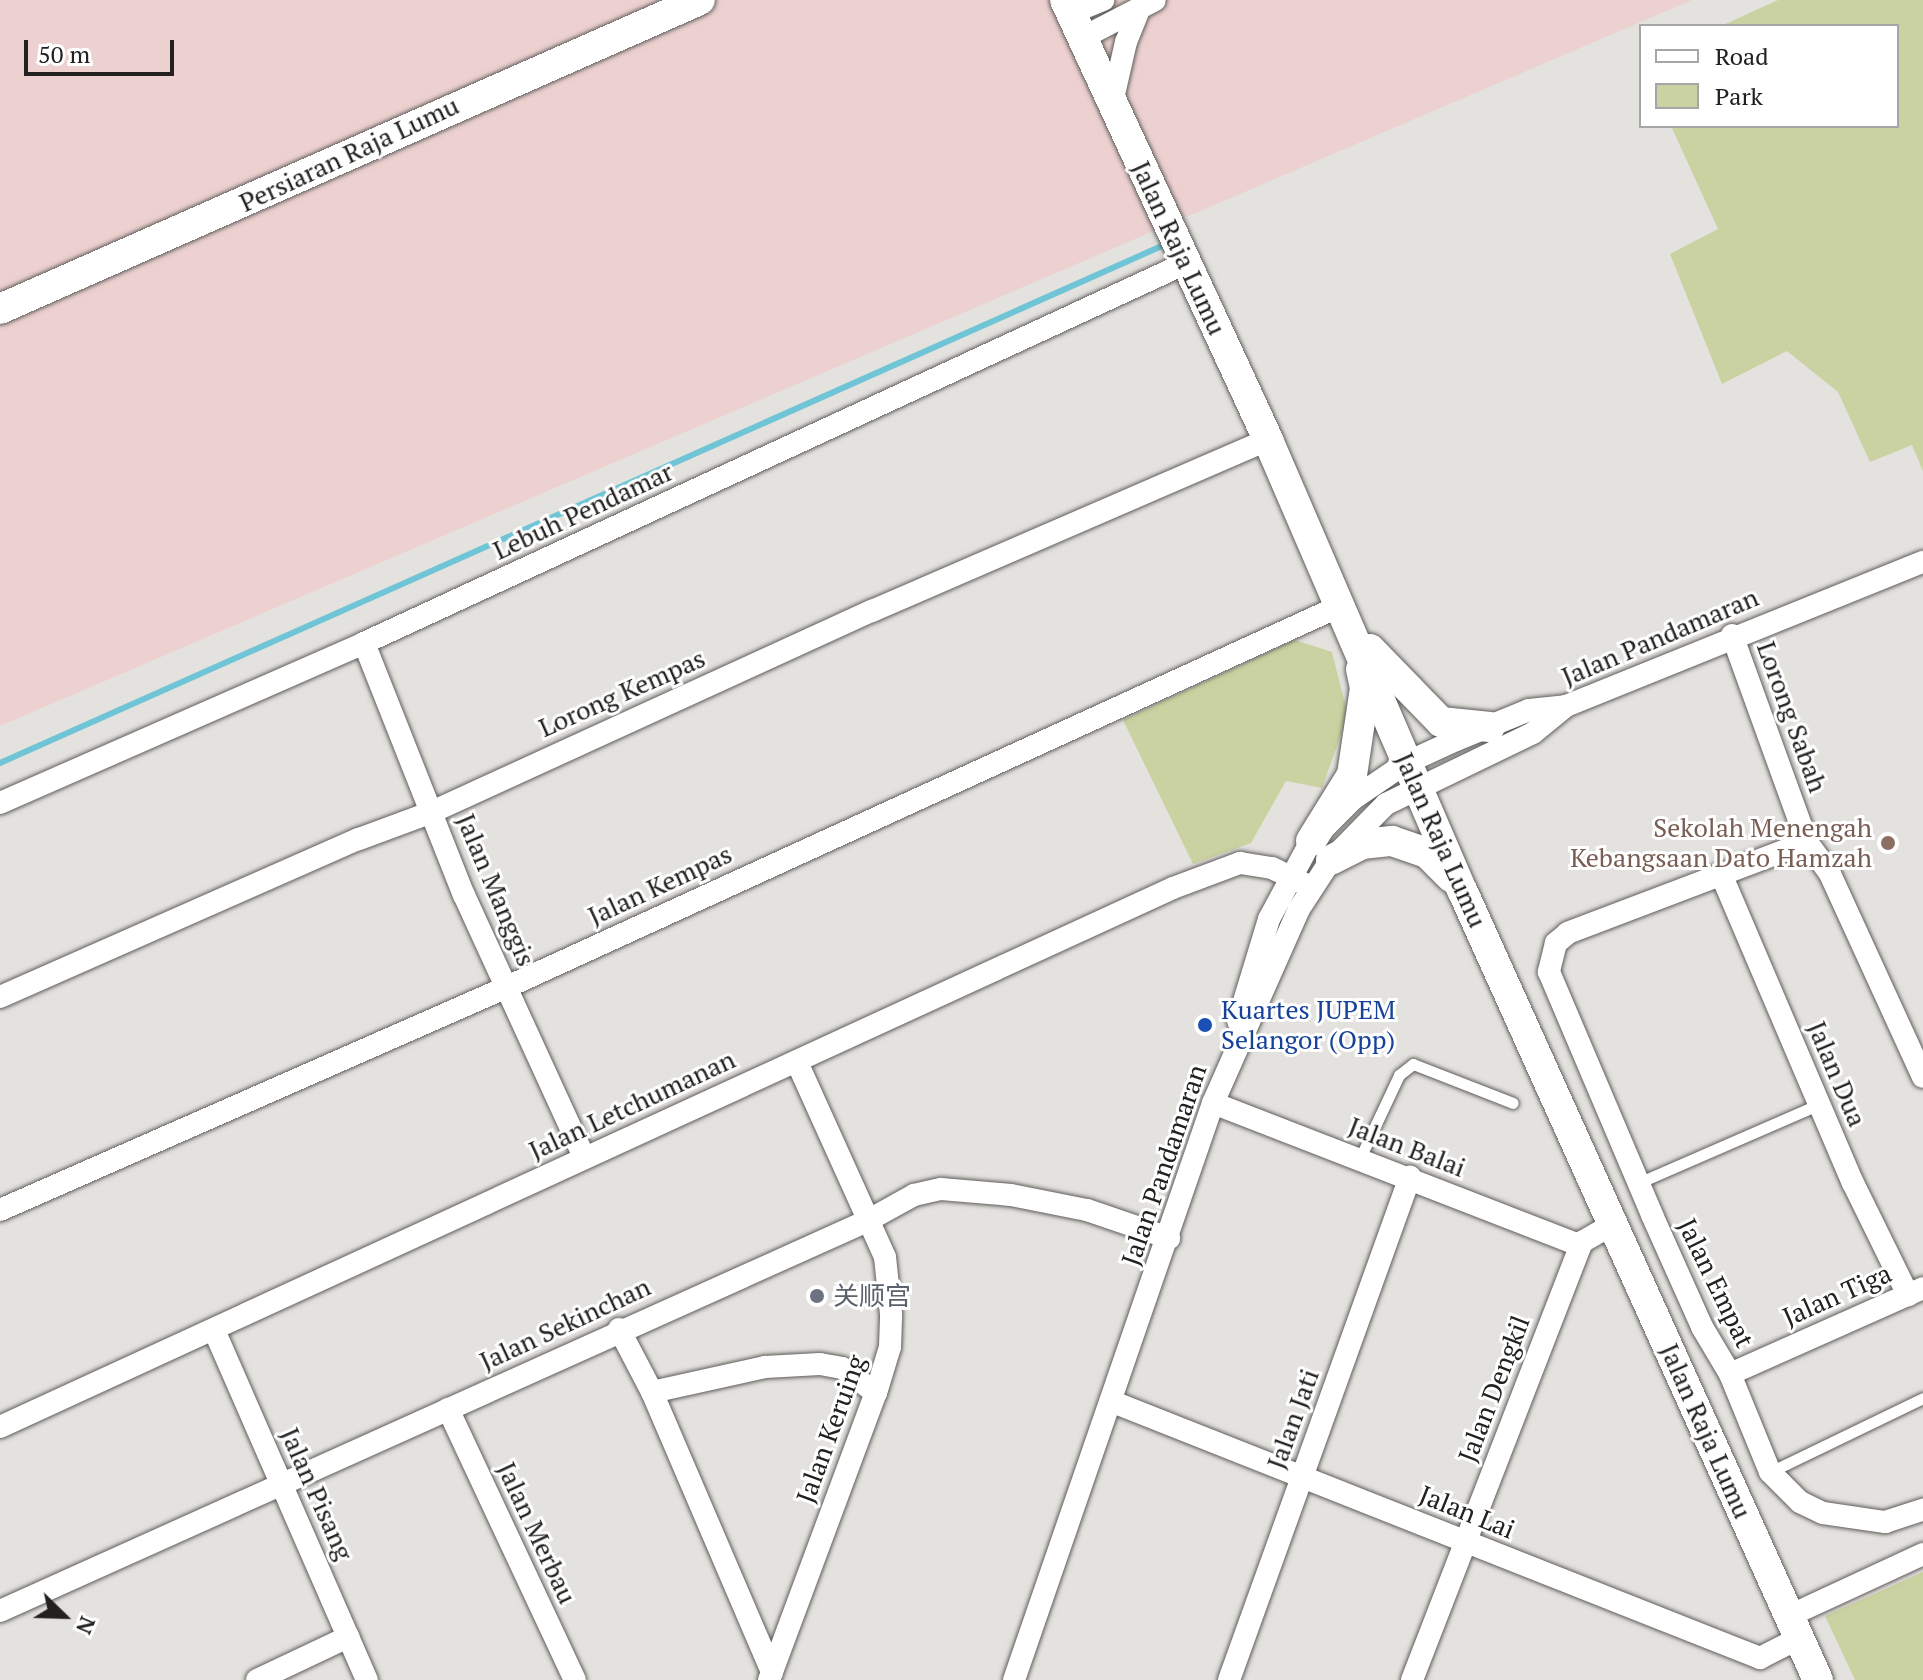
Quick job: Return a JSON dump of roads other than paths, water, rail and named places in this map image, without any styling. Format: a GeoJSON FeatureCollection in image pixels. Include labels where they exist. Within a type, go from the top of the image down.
{"type":"FeatureCollection","features":[{"type":"Feature","properties":{"kind":"street","name":"Persiaran Raja Lumu"},"geometry":{"type":"LineString","coordinates":[[0,309],[700,0]]}},
{"type":"Feature","properties":{"kind":"street"},"geometry":{"type":"LineString","coordinates":[[1073,17],[1103,0]]}},
{"type":"Feature","properties":{"kind":"street"},"geometry":{"type":"LineString","coordinates":[[1073,17],[1147,4]]}},
{"type":"Feature","properties":{"kind":"street"},"geometry":{"type":"LineString","coordinates":[[1112,103],[1126,42],[1147,4]]}},
{"type":"Feature","properties":{"kind":"street","name":"Jalan Raja Lumu"},"geometry":{"type":"LineString","coordinates":[[1073,17],[1268,440],[1347,617],[1463,892],[1818,1680]]}},
{"type":"Feature","properties":{"kind":"street","name":"Lebuh Pendamar"},"geometry":{"type":"LineString","coordinates":[[0,803],[364,643],[1186,263]]}},
{"type":"Feature","properties":{"kind":"street","name":"Lorong Kempas"},"geometry":{"type":"LineString","coordinates":[[0,997],[359,839],[432,812],[872,611],[1268,440]]}},
{"type":"Feature","properties":{"kind":"street","name":"Jalan Pandamaran"},"geometry":{"type":"LineString","coordinates":[[1014,1680],[1113,1402],[1213,1103],[1302,881],[1353,799],[1412,774],[1533,733],[1566,706],[1732,635],[1923,562]]}},
{"type":"Feature","properties":{"kind":"street"},"geometry":{"type":"LineString","coordinates":[[1347,617],[1425,711],[1441,722],[1490,727]]}},
{"type":"Feature","properties":{"kind":"street"},"geometry":{"type":"LineString","coordinates":[[1321,851],[1352,775],[1365,688],[1347,617]]}},
{"type":"Feature","properties":{"kind":"street","name":"Jalan Kempas"},"geometry":{"type":"LineString","coordinates":[[0,1210],[1347,617]]}},
{"type":"Feature","properties":{"kind":"street","name":"Lorong Sabah"},"geometry":{"type":"LineString","coordinates":[[1732,635],[1807,842],[1830,874],[1923,1077]]}},
{"type":"Feature","properties":{"kind":"street","name":"Jalan Manggis"},"geometry":{"type":"LineString","coordinates":[[364,643],[432,812],[583,1155]]}},
{"type":"Feature","properties":{"kind":"street"},"geometry":{"type":"LineString","coordinates":[[1412,774],[1490,727],[1529,710],[1566,706]]}},
{"type":"Feature","properties":{"kind":"street"},"geometry":{"type":"LineString","coordinates":[[1721,874],[1807,842]]}},
{"type":"Feature","properties":{"kind":"street"},"geometry":{"type":"LineString","coordinates":[[1321,851],[1362,844],[1400,843],[1427,853],[1463,892]]}},
{"type":"Feature","properties":{"kind":"street","name":"Jalan Letchumanan"},"geometry":{"type":"LineString","coordinates":[[0,1427],[214,1330],[583,1155],[797,1062],[1187,882],[1240,863],[1302,881]]}},
{"type":"Feature","properties":{"kind":"street","name":"Jalan Empat"},"geometry":{"type":"LineString","coordinates":[[1721,874],[1568,933],[1556,943],[1547,962],[1638,1183],[1702,1327],[1730,1374],[1770,1472],[1800,1502],[1823,1513],[1885,1522],[1923,1510]]}},
{"type":"Feature","properties":{"kind":"street","name":"Jalan Dua"},"geometry":{"type":"LineString","coordinates":[[1721,874],[1820,1104],[1915,1291]]}},
{"type":"Feature","properties":{"kind":"street","name":"Jalan Keruing"},"geometry":{"type":"LineString","coordinates":[[770,1676],[876,1393],[890,1347],[890,1288],[885,1257],[797,1062]]}},
{"type":"Feature","properties":{"kind":"street","name":"Jalan Balai"},"geometry":{"type":"LineString","coordinates":[[1213,1103],[1580,1245]]}},
{"type":"Feature","properties":{"kind":"street","name":"Jalan Jati"},"geometry":{"type":"LineString","coordinates":[[1229,1680],[1410,1177]]}},
{"type":"Feature","properties":{"kind":"street","name":"Jalan Sekinchan"},"geometry":{"type":"LineString","coordinates":[[0,1611],[283,1487],[619,1329],[867,1221],[914,1195],[941,1189],[1087,1210],[1169,1238]]}},
{"type":"Feature","properties":{"kind":"street"},"geometry":{"type":"LineString","coordinates":[[1580,1245],[1613,1224]]}},
{"type":"Feature","properties":{"kind":"street","name":"Jalan Dengkil"},"geometry":{"type":"LineString","coordinates":[[1412,1680],[1580,1245]]}},
{"type":"Feature","properties":{"kind":"street","name":"Jalan Tiga"},"geometry":{"type":"LineString","coordinates":[[1730,1374],[1915,1291]]}},
{"type":"Feature","properties":{"kind":"street"},"geometry":{"type":"LineString","coordinates":[[619,1329],[652,1392],[770,1676]]}},
{"type":"Feature","properties":{"kind":"street","name":"Jalan Pisang"},"geometry":{"type":"LineString","coordinates":[[214,1330],[367,1680]]}},
{"type":"Feature","properties":{"kind":"street"},"geometry":{"type":"LineString","coordinates":[[652,1392],[765,1367],[820,1364],[842,1368],[876,1393]]}},
{"type":"Feature","properties":{"kind":"street","name":"Jalan Lai"},"geometry":{"type":"LineString","coordinates":[[1113,1402],[1760,1658]]}},
{"type":"Feature","properties":{"kind":"street","name":"Jalan Merbau"},"geometry":{"type":"LineString","coordinates":[[448,1409],[575,1680]]}},
{"type":"Feature","properties":{"kind":"street"},"geometry":{"type":"LineString","coordinates":[[1752,1680],[1760,1658],[1794,1627],[1923,1554]]}},
{"type":"Feature","properties":{"kind":"street"},"geometry":{"type":"LineString","coordinates":[[257,1680],[348,1637]]}},
{"type":"Feature","properties":{"kind":"lane"},"geometry":{"type":"LineString","coordinates":[[1360,1158],[1399,1075],[1413,1064],[1513,1103]]}},
{"type":"Feature","properties":{"kind":"lane"},"geometry":{"type":"LineString","coordinates":[[1638,1183],[1820,1104]]}},
{"type":"Feature","properties":{"kind":"lane"},"geometry":{"type":"LineString","coordinates":[[1770,1472],[1923,1398]]}},
{"type":"Feature","properties":{"kind":"waterway"},"geometry":{"type":"LineString","coordinates":[[0,763],[1164,245]]}},
{"type":"Feature","properties":{"kind":"place","name":"Sekolah Menengah Kebangsaan Dato Hamzah"},"geometry":{"type":"Point","coordinates":[1888,843]}},
{"type":"Feature","properties":{"kind":"place","name":"Kuartes JUPEM Selangor (Opp)"},"geometry":{"type":"Point","coordinates":[1205,1025]}},
{"type":"Feature","properties":{"kind":"place","name":"关顺宫"},"geometry":{"type":"Point","coordinates":[817,1296]}}]}
